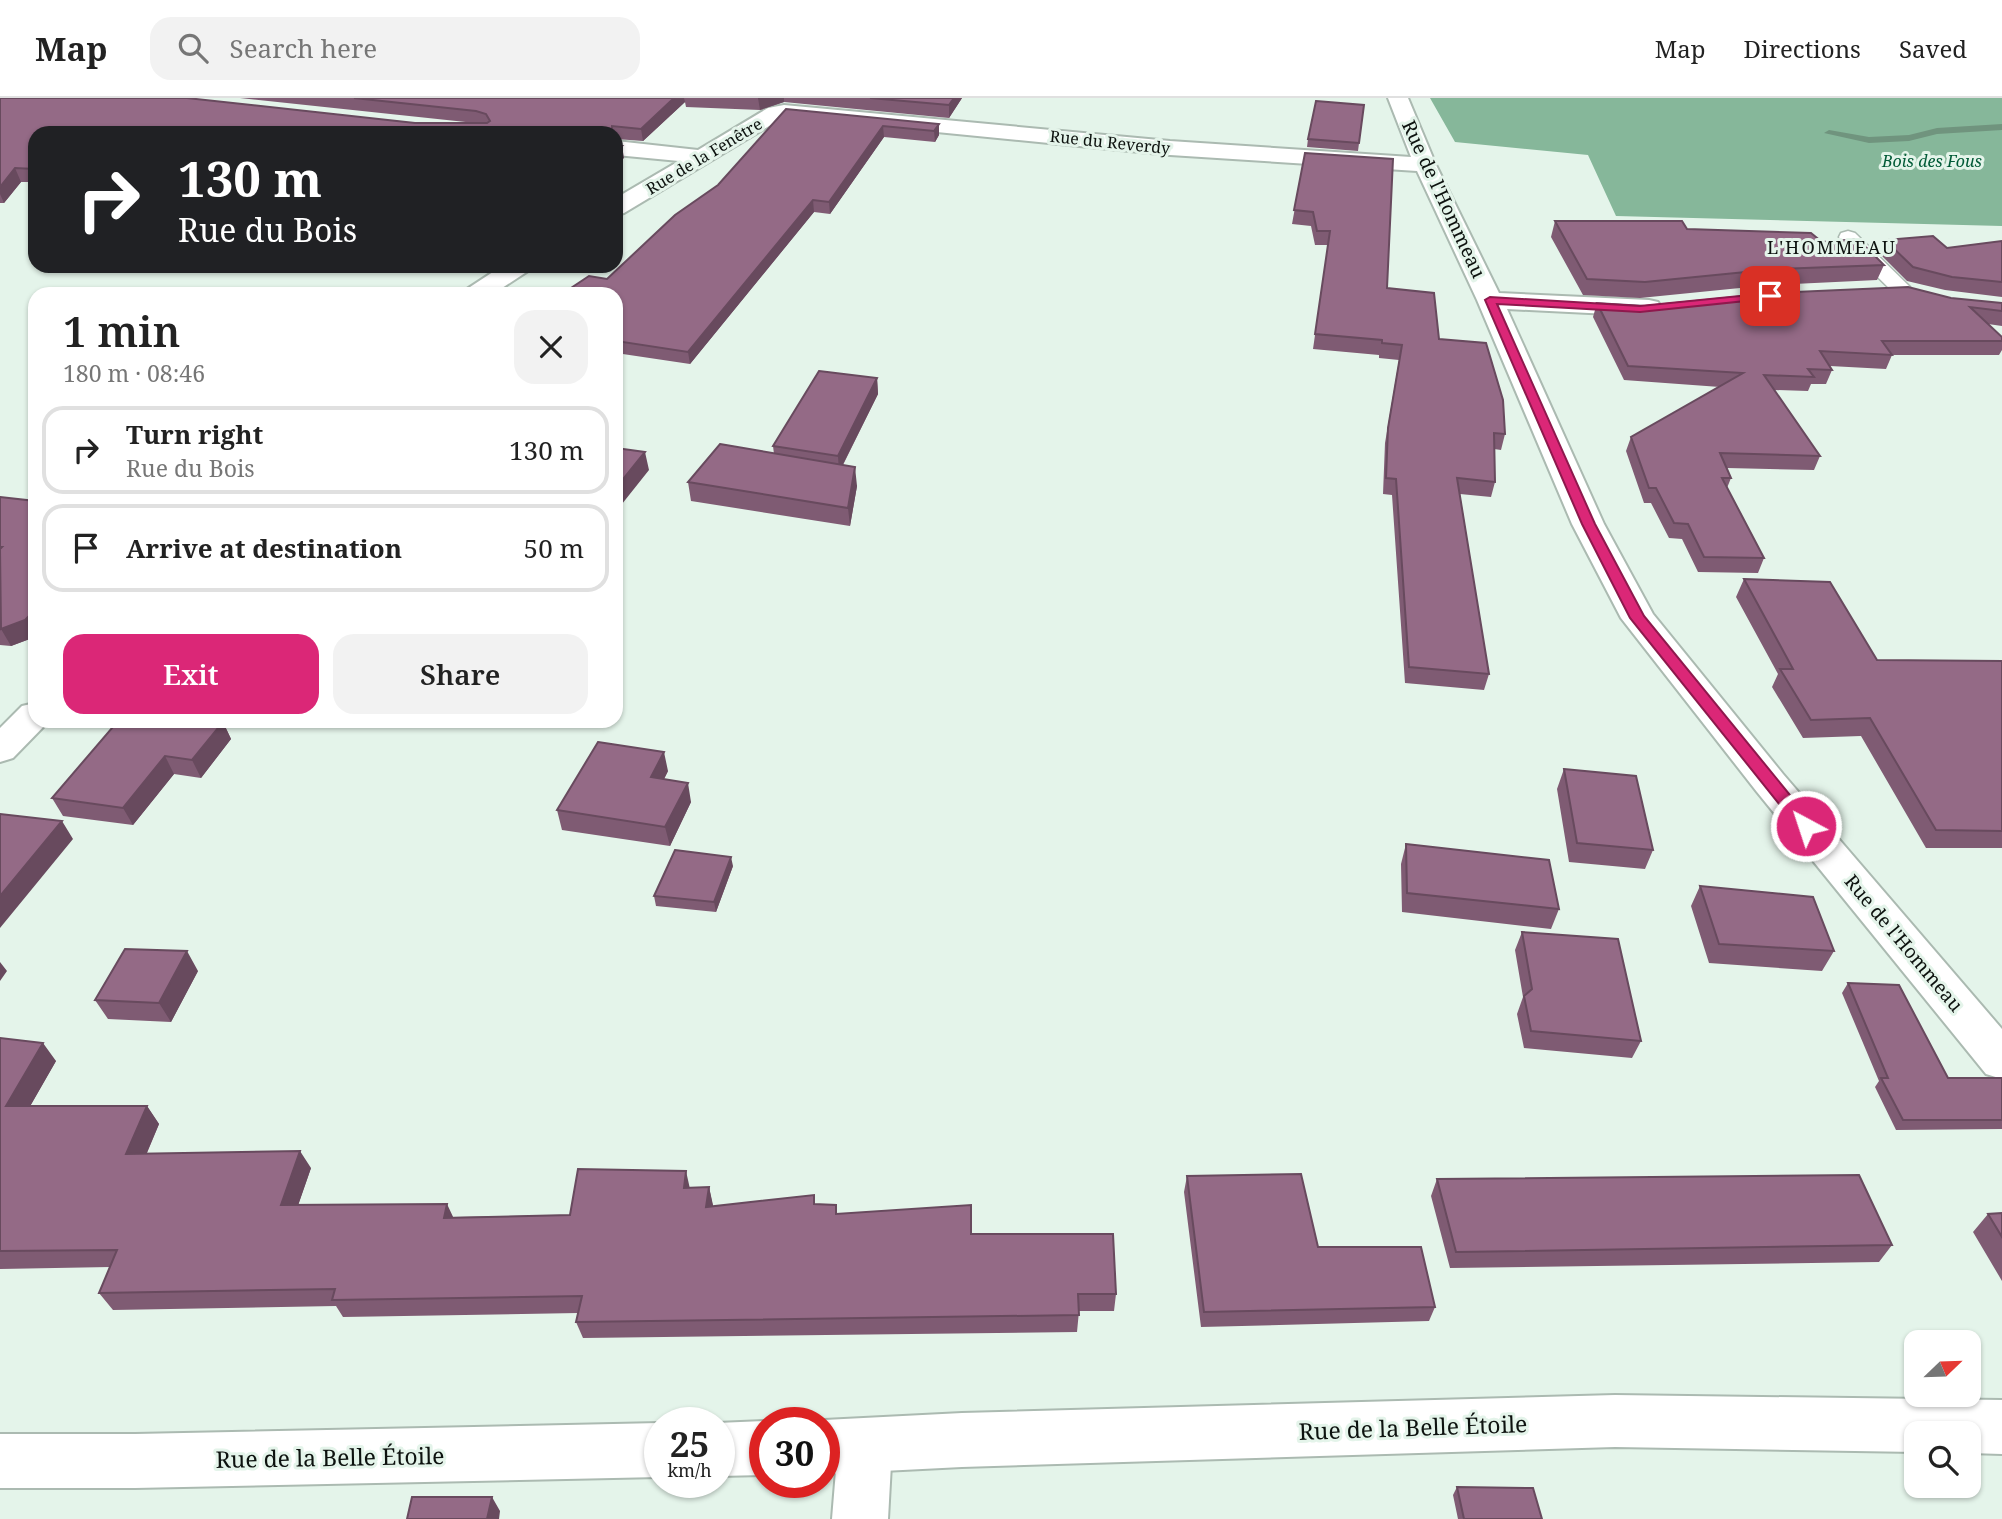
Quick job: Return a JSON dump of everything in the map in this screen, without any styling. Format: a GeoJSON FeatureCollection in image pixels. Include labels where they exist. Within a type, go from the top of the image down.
{"type":"FeatureCollection","features":[{"type":"Feature","properties":{"kind":"street","name":"Rue de l'Hommeau"},"geometry":{"type":"LineString","coordinates":[[1398,98],[1425,165],[1490,300],[1588,524],[1637,618],[1770,783],[2002,1061]]}},
{"type":"Feature","properties":{"kind":"street","name":"Rue du Reverdy"},"geometry":{"type":"LineString","coordinates":[[794,111],[1170,148],[1425,165]]}},
{"type":"Feature","properties":{"kind":"street","name":"Rue de la Fenêtre"},"geometry":{"type":"LineString","coordinates":[[623,204],[776,113],[794,111]]}},
{"type":"Feature","properties":{"kind":"street"},"geometry":{"type":"LineString","coordinates":[[623,149],[701,157]]}},
{"type":"Feature","properties":{"kind":"street"},"geometry":{"type":"LineString","coordinates":[[487,287],[508,273]]}},
{"type":"Feature","properties":{"kind":"street"},"geometry":{"type":"LineString","coordinates":[[1865,291],[1913,293]]}},
{"type":"Feature","properties":{"kind":"street"},"geometry":{"type":"LineString","coordinates":[[1490,300],[1640,309],[1679,305]]}},
{"type":"Feature","properties":{"kind":"street"},"geometry":{"type":"LineString","coordinates":[[0,749],[28,722]]}},
{"type":"Feature","properties":{"kind":"street","name":"Rue de la Belle Étoile"},"geometry":{"type":"LineString","coordinates":[[844,1446],[962,1440],[1615,1421],[2002,1427]]}},
{"type":"Feature","properties":{"kind":"street"},"geometry":{"type":"LineString","coordinates":[[844,1446],[860,1519]]}},
{"type":"Feature","properties":{"kind":"street","name":"Rue de la Belle Étoile"},"geometry":{"type":"LineString","coordinates":[[0,1461],[149,1461],[644,1450]]}},
{"type":"Feature","properties":{"kind":"lane"},"geometry":{"type":"LineString","coordinates":[[1848,237],[1913,293]]}},
{"type":"Feature","properties":{"kind":"green space","name":"Bois des Fous"},"geometry":{"type":"Polygon","coordinates":[[[1430,98],[2002,98],[2002,226],[1616,216],[1588,155],[1455,142],[1430,98]]]}},
{"type":"Feature","properties":{"kind":"building"},"geometry":{"type":"Polygon","coordinates":[[[0,98],[187,98],[415,123],[487,123],[490,121],[486,114],[476,111],[354,98],[674,98],[641,129],[623,126],[28,126],[28,169],[15,168],[0,187],[0,98]]]}},
{"type":"Feature","properties":{"kind":"building"},"geometry":{"type":"Polygon","coordinates":[[[870,98],[954,98],[949,105],[870,98]]]}},
{"type":"Feature","properties":{"kind":"building"},"geometry":{"type":"Polygon","coordinates":[[[1316,101],[1364,105],[1359,143],[1308,139],[1316,101]]]}},
{"type":"Feature","properties":{"kind":"building"},"geometry":{"type":"Polygon","coordinates":[[[786,109],[939,124],[934,131],[883,126],[829,202],[813,200],[688,352],[623,342],[623,287],[572,287],[589,276],[607,279],[613,273],[623,273],[623,264],[675,215],[718,185],[786,109]]]}},
{"type":"Feature","properties":{"kind":"building"},"geometry":{"type":"Polygon","coordinates":[[[1305,153],[1393,159],[1387,288],[1434,293],[1439,339],[1486,343],[1503,400],[1505,434],[1494,433],[1495,482],[1457,478],[1489,674],[1409,667],[1396,479],[1386,478],[1388,428],[1402,345],[1382,343],[1382,340],[1315,334],[1330,231],[1317,231],[1313,212],[1294,210],[1305,153]]]}},
{"type":"Feature","properties":{"kind":"building"},"geometry":{"type":"Polygon","coordinates":[[[1555,221],[1682,221],[1687,229],[1811,233],[1822,242],[1858,239],[1884,265],[1776,269],[1645,282],[1587,279],[1555,221]]]}},
{"type":"Feature","properties":{"kind":"building"},"geometry":{"type":"Polygon","coordinates":[[[1933,236],[1947,248],[2002,241],[2002,282],[1952,277],[1913,267],[1885,240],[1933,236]]]}},
{"type":"Feature","properties":{"kind":"building"},"geometry":{"type":"Polygon","coordinates":[[[1908,287],[1951,298],[2002,303],[2002,311],[1970,307],[2002,337],[2002,341],[1882,341],[1892,355],[1820,351],[1832,370],[1808,369],[1814,377],[1764,375],[1820,456],[1720,453],[1731,478],[1722,478],[1764,558],[1704,557],[1688,524],[1674,523],[1656,488],[1649,488],[1631,437],[1743,373],[1628,366],[1597,303],[1645,306],[1775,293],[1908,287]]]}},
{"type":"Feature","properties":{"kind":"building"},"geometry":{"type":"Polygon","coordinates":[[[819,371],[877,378],[838,456],[773,446],[819,371]]]}},
{"type":"Feature","properties":{"kind":"building"},"geometry":{"type":"Polygon","coordinates":[[[720,444],[855,467],[848,508],[688,482],[720,444]]]}},
{"type":"Feature","properties":{"kind":"building"},"geometry":{"type":"Polygon","coordinates":[[[623,449],[645,452],[623,479],[623,449]]]}},
{"type":"Feature","properties":{"kind":"building"},"geometry":{"type":"Polygon","coordinates":[[[0,497],[28,500],[28,617],[1,629],[2,547],[0,497]]]}},
{"type":"Feature","properties":{"kind":"building"},"geometry":{"type":"Polygon","coordinates":[[[1744,579],[1830,582],[1877,660],[2002,661],[2002,831],[1936,830],[1870,718],[1811,720],[1780,669],[1793,669],[1744,579]]]}},
{"type":"Feature","properties":{"kind":"building"},"geometry":{"type":"Polygon","coordinates":[[[112,728],[218,728],[192,760],[165,756],[123,808],[52,798],[112,728]]]}},
{"type":"Feature","properties":{"kind":"building"},"geometry":{"type":"Polygon","coordinates":[[[598,742],[664,752],[651,777],[688,783],[665,827],[557,810],[598,742]]]}},
{"type":"Feature","properties":{"kind":"building"},"geometry":{"type":"Polygon","coordinates":[[[1564,769],[1636,776],[1653,850],[1577,843],[1564,769]]]}},
{"type":"Feature","properties":{"kind":"building"},"geometry":{"type":"Polygon","coordinates":[[[0,814],[62,821],[0,896],[0,814]]]}},
{"type":"Feature","properties":{"kind":"building"},"geometry":{"type":"Polygon","coordinates":[[[1406,844],[1549,860],[1559,909],[1407,893],[1406,844]]]}},
{"type":"Feature","properties":{"kind":"building"},"geometry":{"type":"Polygon","coordinates":[[[675,850],[731,857],[714,902],[654,896],[675,850]]]}},
{"type":"Feature","properties":{"kind":"building"},"geometry":{"type":"Polygon","coordinates":[[[1700,886],[1813,897],[1834,951],[1719,944],[1700,886]]]}},
{"type":"Feature","properties":{"kind":"building"},"geometry":{"type":"Polygon","coordinates":[[[1522,932],[1618,939],[1641,1041],[1531,1031],[1524,996],[1532,989],[1522,932]]]}},
{"type":"Feature","properties":{"kind":"building"},"geometry":{"type":"Polygon","coordinates":[[[125,949],[187,951],[159,1003],[95,1000],[125,949]]]}},
{"type":"Feature","properties":{"kind":"building"},"geometry":{"type":"Polygon","coordinates":[[[1848,983],[1899,985],[1948,1078],[2002,1078],[2002,1120],[1903,1120],[1881,1078],[1888,1078],[1848,983]]]}},
{"type":"Feature","properties":{"kind":"building"},"geometry":{"type":"Polygon","coordinates":[[[0,1038],[43,1043],[6,1106],[147,1106],[126,1154],[300,1151],[281,1205],[447,1204],[444,1218],[570,1215],[578,1169],[686,1171],[684,1188],[709,1187],[706,1207],[814,1195],[814,1204],[836,1205],[836,1214],[971,1205],[971,1234],[1113,1234],[1116,1294],[1078,1294],[1079,1315],[576,1322],[582,1296],[332,1300],[335,1289],[99,1293],[117,1250],[0,1251],[0,1038]]]}},
{"type":"Feature","properties":{"kind":"building"},"geometry":{"type":"Polygon","coordinates":[[[1301,1174],[1318,1247],[1421,1247],[1435,1307],[1204,1312],[1187,1176],[1301,1174]]]}},
{"type":"Feature","properties":{"kind":"building"},"geometry":{"type":"Polygon","coordinates":[[[1859,1175],[1892,1245],[1456,1252],[1437,1179],[1859,1175]]]}},
{"type":"Feature","properties":{"kind":"building"},"geometry":{"type":"Polygon","coordinates":[[[2002,1213],[2002,1237],[1988,1214],[2002,1213]]]}},
{"type":"Feature","properties":{"kind":"building"},"geometry":{"type":"Polygon","coordinates":[[[1457,1487],[1533,1488],[1542,1519],[1464,1519],[1457,1487]]]}},
{"type":"Feature","properties":{"kind":"building"},"geometry":{"type":"Polygon","coordinates":[[[412,1497],[492,1497],[487,1519],[407,1519],[412,1497]]]}},
{"type":"Feature","properties":{"kind":"waterway"},"geometry":{"type":"LineString","coordinates":[[1829,133],[1869,140],[1909,138],[1937,131],[2002,127]]}},
{"type":"Feature","properties":{"kind":"district","name":"L'HOMMEAU"},"geometry":{"type":"Point","coordinates":[1832,247]}},
{"type":"Feature","properties":{"kind":"route"},"geometry":{"type":"LineString","coordinates":[[1770,296],[1640,309],[1490,300],[1588,524],[1637,618],[1806,826]]}}]}
